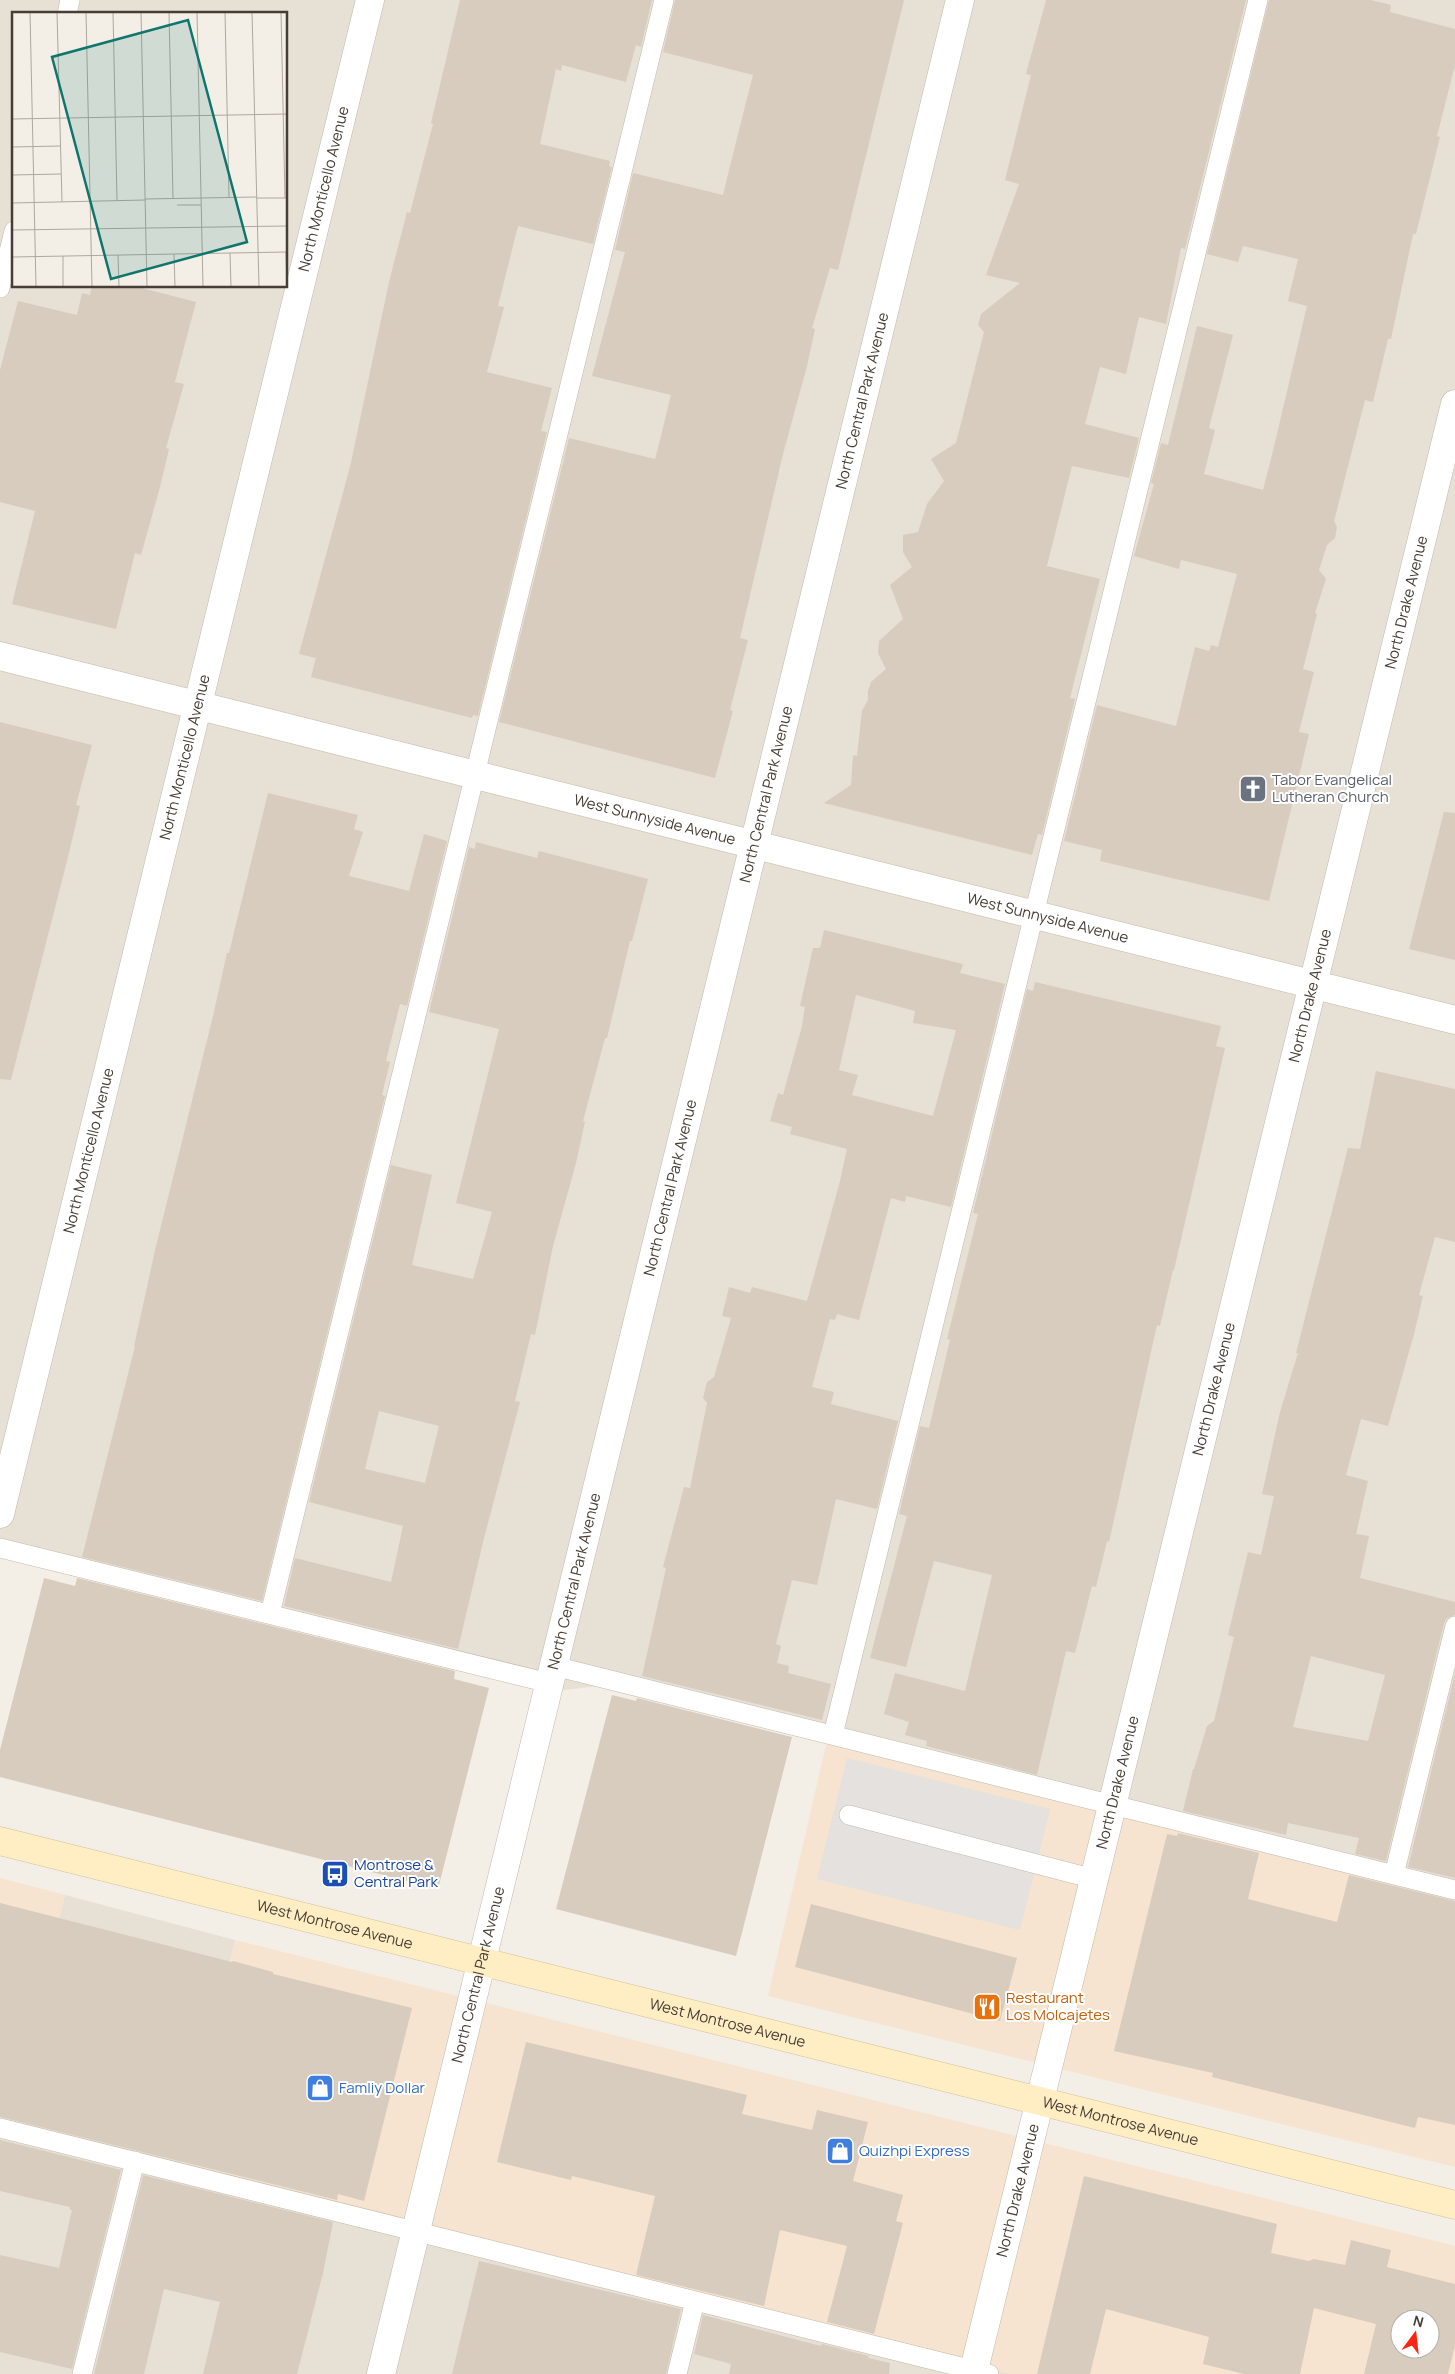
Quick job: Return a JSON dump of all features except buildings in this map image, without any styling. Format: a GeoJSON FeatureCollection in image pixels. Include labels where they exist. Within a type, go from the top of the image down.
{"type":"FeatureCollection","features":[{"type":"Feature","properties":{"kind":"main road","name":"West Montrose Avenue"},"geometry":{"type":"LineString","coordinates":[[0,1841],[1455,2205]]}},
{"type":"Feature","properties":{"kind":"street","name":"North Monticello Avenue"},"geometry":{"type":"LineString","coordinates":[[0,1514],[370,0]]}},
{"type":"Feature","properties":{"kind":"street","name":"North Central Park Avenue"},"geometry":{"type":"LineString","coordinates":[[380,2374],[960,0]]}},
{"type":"Feature","properties":{"kind":"street","name":"North Drake Avenue"},"geometry":{"type":"LineString","coordinates":[[978,2373],[1039,2102],[1455,404]]}},
{"type":"Feature","properties":{"kind":"street","name":"West Sunnyside Avenue"},"geometry":{"type":"LineString","coordinates":[[0,656],[1455,1020]]}},
{"type":"Feature","properties":{"kind":"lane"},"geometry":{"type":"LineString","coordinates":[[270,1614],[664,0]]}},
{"type":"Feature","properties":{"kind":"lane"},"geometry":{"type":"LineString","coordinates":[[833,1735],[1258,0]]}},
{"type":"Feature","properties":{"kind":"lane"},"geometry":{"type":"LineString","coordinates":[[0,288],[12,239]]}},
{"type":"Feature","properties":{"kind":"lane"},"geometry":{"type":"LineString","coordinates":[[0,1548],[270,1614],[833,1735],[1455,1890]]}},
{"type":"Feature","properties":{"kind":"lane"},"geometry":{"type":"LineString","coordinates":[[1394,1875],[1455,1626]]}},
{"type":"Feature","properties":{"kind":"lane"},"geometry":{"type":"LineString","coordinates":[[849,1815],[1094,1879]]}},
{"type":"Feature","properties":{"kind":"lane"},"geometry":{"type":"LineString","coordinates":[[0,2128],[978,2373]]}},
{"type":"Feature","properties":{"kind":"lane"},"geometry":{"type":"LineString","coordinates":[[82,2374],[135,2161]]}},
{"type":"Feature","properties":{"kind":"lane"},"geometry":{"type":"LineString","coordinates":[[677,2374],[695,2301]]}},
{"type":"Feature","properties":{"kind":"shaded area"},"geometry":{"type":"Polygon","coordinates":[[[0,0],[1455,0],[1455,1900],[605,1685],[557,1691],[0,1547],[0,0]]]}},
{"type":"Feature","properties":{"kind":"shaded area"},"geometry":{"type":"Polygon","coordinates":[[[827,1741],[1455,1900],[1455,2167],[768,1996],[827,1741]]]}},
{"type":"Feature","properties":{"kind":"shaded area"},"geometry":{"type":"Polygon","coordinates":[[[847,1758],[1050,1809],[1020,1930],[817,1879],[847,1758]]]}},
{"type":"Feature","properties":{"kind":"shaded area"},"geometry":{"type":"Polygon","coordinates":[[[0,1878],[65,1895],[6,2132],[0,2131],[0,1878]]]}},
{"type":"Feature","properties":{"kind":"shaded area"},"geometry":{"type":"Polygon","coordinates":[[[65,1895],[235,1940],[180,2169],[1011,2374],[0,2374],[0,2131],[6,2132],[65,1895]]]}},
{"type":"Feature","properties":{"kind":"shaded area"},"geometry":{"type":"Polygon","coordinates":[[[235,1940],[1455,2246],[1455,2374],[1011,2374],[180,2169],[235,1940]]]}},
{"type":"Feature","properties":{"kind":"place","name":"Tabor Evangelical Lutheran Church"},"geometry":{"type":"Point","coordinates":[1253,789]}},
{"type":"Feature","properties":{"kind":"place","name":"Montrose & Central Park"},"geometry":{"type":"Point","coordinates":[335,1874]}},
{"type":"Feature","properties":{"kind":"place","name":"Restaurant Los Molcajetes"},"geometry":{"type":"Point","coordinates":[987,2007]}},
{"type":"Feature","properties":{"kind":"place","name":"Famliy Dollar"},"geometry":{"type":"Point","coordinates":[320,2088]}},
{"type":"Feature","properties":{"kind":"place","name":"Quizhpi Express"},"geometry":{"type":"Point","coordinates":[840,2151]}}]}
